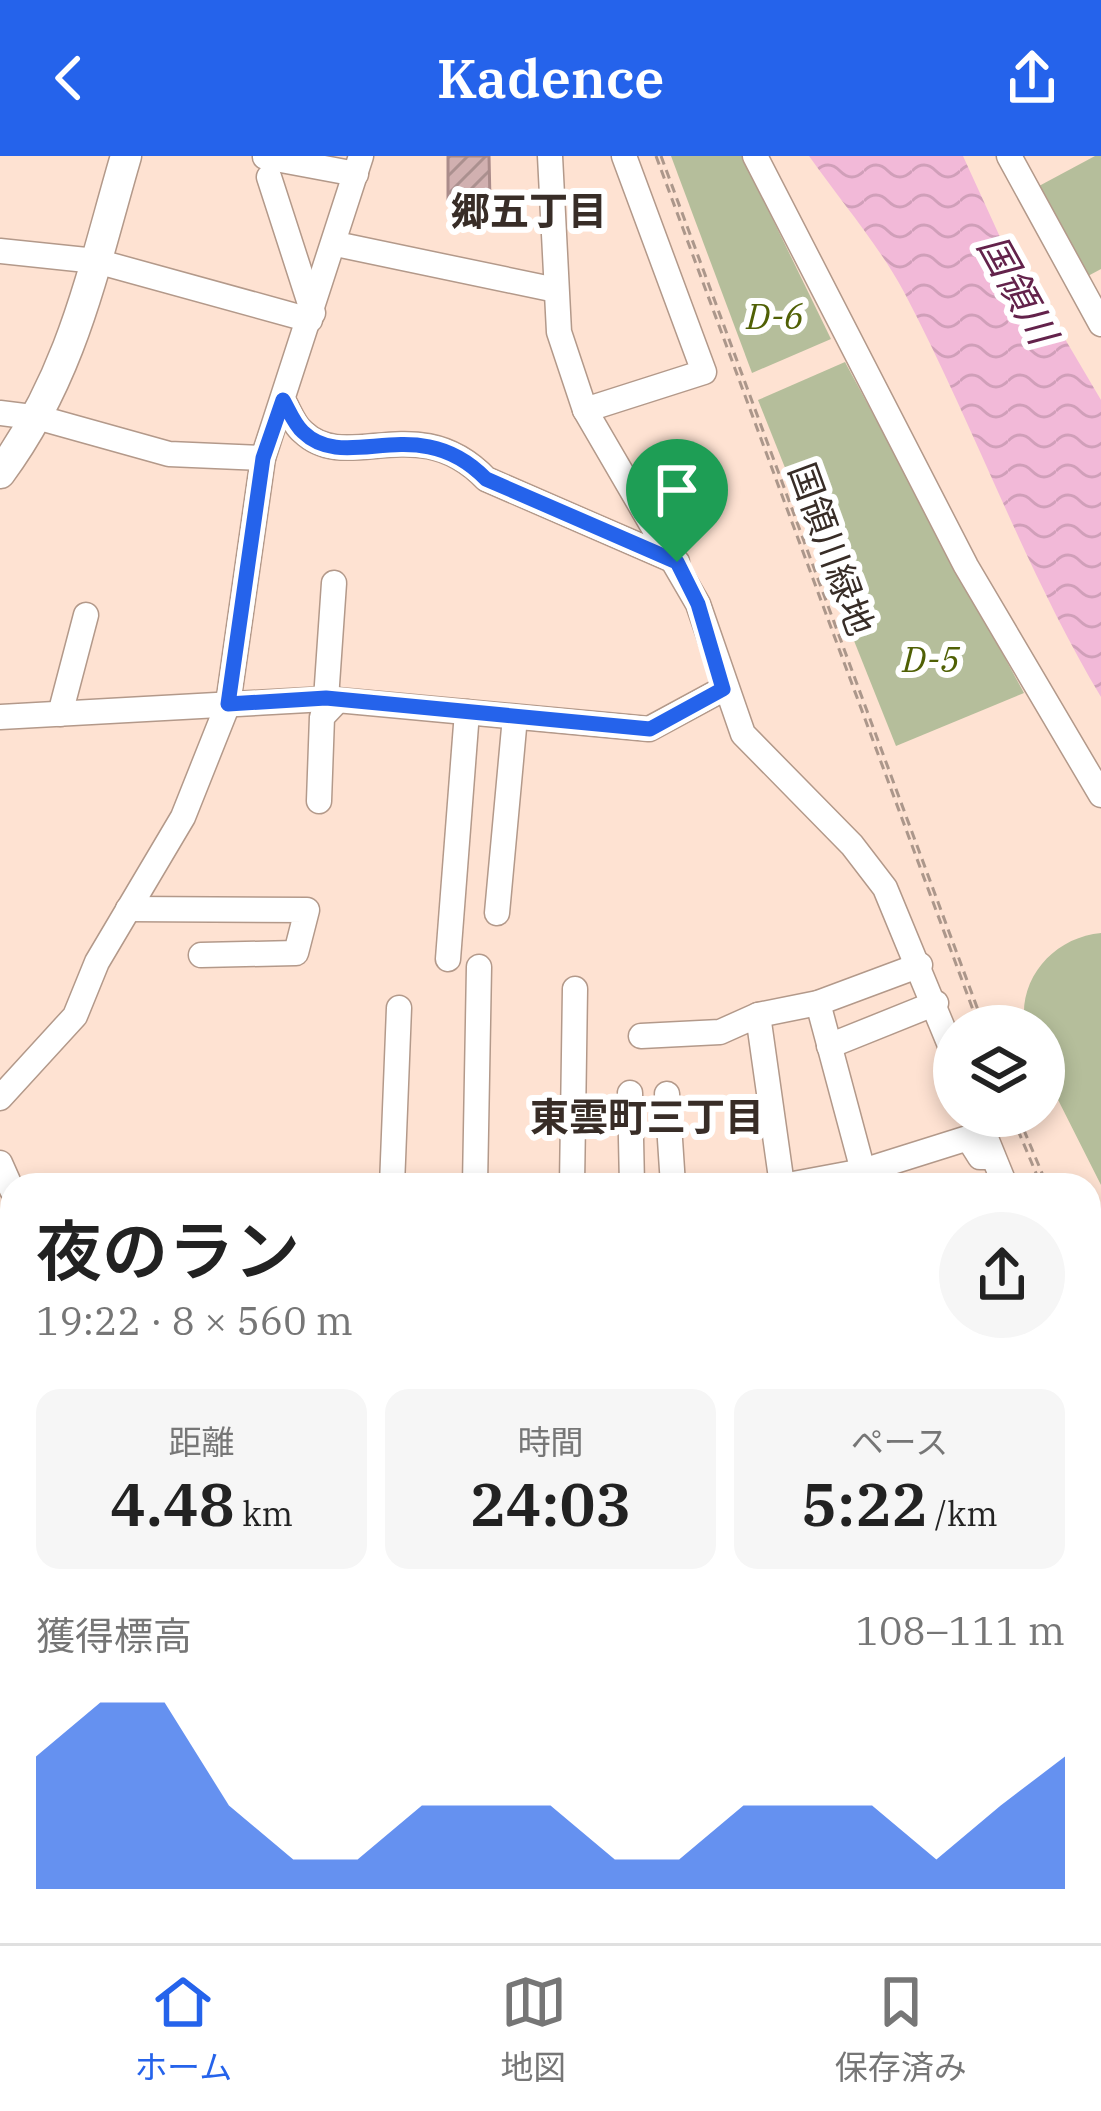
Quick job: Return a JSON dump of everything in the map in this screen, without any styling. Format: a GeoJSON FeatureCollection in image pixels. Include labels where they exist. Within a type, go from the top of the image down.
{"type":"FeatureCollection","features":[{"type":"Feature","properties":{"kind":"main road"},"geometry":{"type":"LineString","coordinates":[[0,473],[40,418],[58,380],[126,156]]}},
{"type":"Feature","properties":{"kind":"street"},"geometry":{"type":"LineString","coordinates":[[550,156],[559,332],[585,410],[698,604],[742,734],[852,845],[885,888],[936,1003],[829,1046]]}},
{"type":"Feature","properties":{"kind":"street"},"geometry":{"type":"LineString","coordinates":[[585,410],[704,372],[624,156]]}},
{"type":"Feature","properties":{"kind":"street"},"geometry":{"type":"LineString","coordinates":[[755,156],[967,566],[1101,795]]}},
{"type":"Feature","properties":{"kind":"street"},"geometry":{"type":"LineString","coordinates":[[1010,156],[1101,324]]}},
{"type":"Feature","properties":{"kind":"street"},"geometry":{"type":"LineString","coordinates":[[0,1098],[75,1016],[97,962],[183,817],[228,704],[263,458],[312,316],[336,244],[358,165],[267,167],[312,316]]}},
{"type":"Feature","properties":{"kind":"street"},"geometry":{"type":"LineString","coordinates":[[336,244],[556,290]]}},
{"type":"Feature","properties":{"kind":"street"},"geometry":{"type":"LineString","coordinates":[[0,251],[95,261],[312,316]]}},
{"type":"Feature","properties":{"kind":"street"},"geometry":{"type":"LineString","coordinates":[[283,400],[302,432],[323,445],[437,445],[462,454],[486,479],[677,562]]}},
{"type":"Feature","properties":{"kind":"street"},"geometry":{"type":"LineString","coordinates":[[0,413],[40,418],[169,454],[263,458]]}},
{"type":"Feature","properties":{"kind":"street"},"geometry":{"type":"LineString","coordinates":[[319,801],[322,717],[332,699],[334,583]]}},
{"type":"Feature","properties":{"kind":"street"},"geometry":{"type":"LineString","coordinates":[[60,714],[86,615]]}},
{"type":"Feature","properties":{"kind":"street"},"geometry":{"type":"LineString","coordinates":[[0,717],[332,699],[650,729],[723,689]]}},
{"type":"Feature","properties":{"kind":"street"},"geometry":{"type":"LineString","coordinates":[[448,959],[467,712]]}},
{"type":"Feature","properties":{"kind":"street"},"geometry":{"type":"LineString","coordinates":[[497,914],[515,717]]}},
{"type":"Feature","properties":{"kind":"street"},"geometry":{"type":"LineString","coordinates":[[128,909],[307,910],[296,953],[201,956]]}},
{"type":"Feature","properties":{"kind":"street"},"geometry":{"type":"LineString","coordinates":[[641,1036],[720,1032],[758,1015],[818,1004],[920,965]]}},
{"type":"Feature","properties":{"kind":"street"},"geometry":{"type":"LineString","coordinates":[[475,1173],[479,967]]}},
{"type":"Feature","properties":{"kind":"street"},"geometry":{"type":"LineString","coordinates":[[572,1173],[575,989]]}},
{"type":"Feature","properties":{"kind":"street"},"geometry":{"type":"LineString","coordinates":[[818,1004],[863,1171]]}},
{"type":"Feature","properties":{"kind":"street"},"geometry":{"type":"LineString","coordinates":[[392,1173],[399,1008]]}},
{"type":"Feature","properties":{"kind":"street"},"geometry":{"type":"LineString","coordinates":[[758,1015],[783,1173]]}},
{"type":"Feature","properties":{"kind":"street"},"geometry":{"type":"LineString","coordinates":[[629,1093],[632,1173]]}},
{"type":"Feature","properties":{"kind":"street"},"geometry":{"type":"LineString","coordinates":[[668,1094],[672,1173]]}},
{"type":"Feature","properties":{"kind":"street"},"geometry":{"type":"LineString","coordinates":[[985,1137],[1000,1173]]}},
{"type":"Feature","properties":{"kind":"street"},"geometry":{"type":"LineString","coordinates":[[852,1173],[968,1138],[980,1157],[993,1156]]}},
{"type":"Feature","properties":{"kind":"path"},"geometry":{"type":"LineString","coordinates":[[658,156],[973,1005]]}},
{"type":"Feature","properties":{"kind":"path"},"geometry":{"type":"LineString","coordinates":[[1024,1137],[1039,1173]]}},
{"type":"Feature","properties":{"kind":"green space","name":"D-6"},"geometry":{"type":"Polygon","coordinates":[[[671,156],[742,156],[831,339],[752,373],[671,156]]]}},
{"type":"Feature","properties":{"kind":"green space"},"geometry":{"type":"Polygon","coordinates":[[[1101,156],[1101,269],[1088,276],[1039,186],[1101,156]]]}},
{"type":"Feature","properties":{"kind":"green space","name":"D-5"},"geometry":{"type":"Polygon","coordinates":[[[845,362],[1024,693],[896,746],[758,400],[845,362]]]}},
{"type":"Feature","properties":{"kind":"green space"},"geometry":{"type":"Polygon","coordinates":[[[1101,933],[1101,1173],[1095,1173],[1065,1114],[1065,1005],[1025,1005],[1033,977],[1069,942],[1101,933]]]}},
{"type":"Feature","properties":{"kind":"water","name":"国領川"},"geometry":{"type":"Polygon","coordinates":[[[809,156],[963,156],[1016,272],[1042,300],[1101,400],[1101,697],[1048,598],[904,292],[809,156]]]}},
{"type":"Feature","properties":{"kind":"building"},"geometry":{"type":"Polygon","coordinates":[[[448,156],[489,156],[490,201],[448,202],[448,156]]]}},
{"type":"Feature","properties":{"kind":"district","name":"郷五丁目"},"geometry":{"type":"Point","coordinates":[529,210]}},
{"type":"Feature","properties":{"kind":"district","name":"東雲町三丁目"},"geometry":{"type":"Point","coordinates":[647,1116]}},
{"type":"Feature","properties":{"kind":"route"},"geometry":{"type":"LineString","coordinates":[[283,400],[302,432],[323,445],[437,445],[462,454],[486,479],[677,562],[698,604],[723,689],[650,729],[326,698],[228,704],[263,458],[283,400]]}}]}
